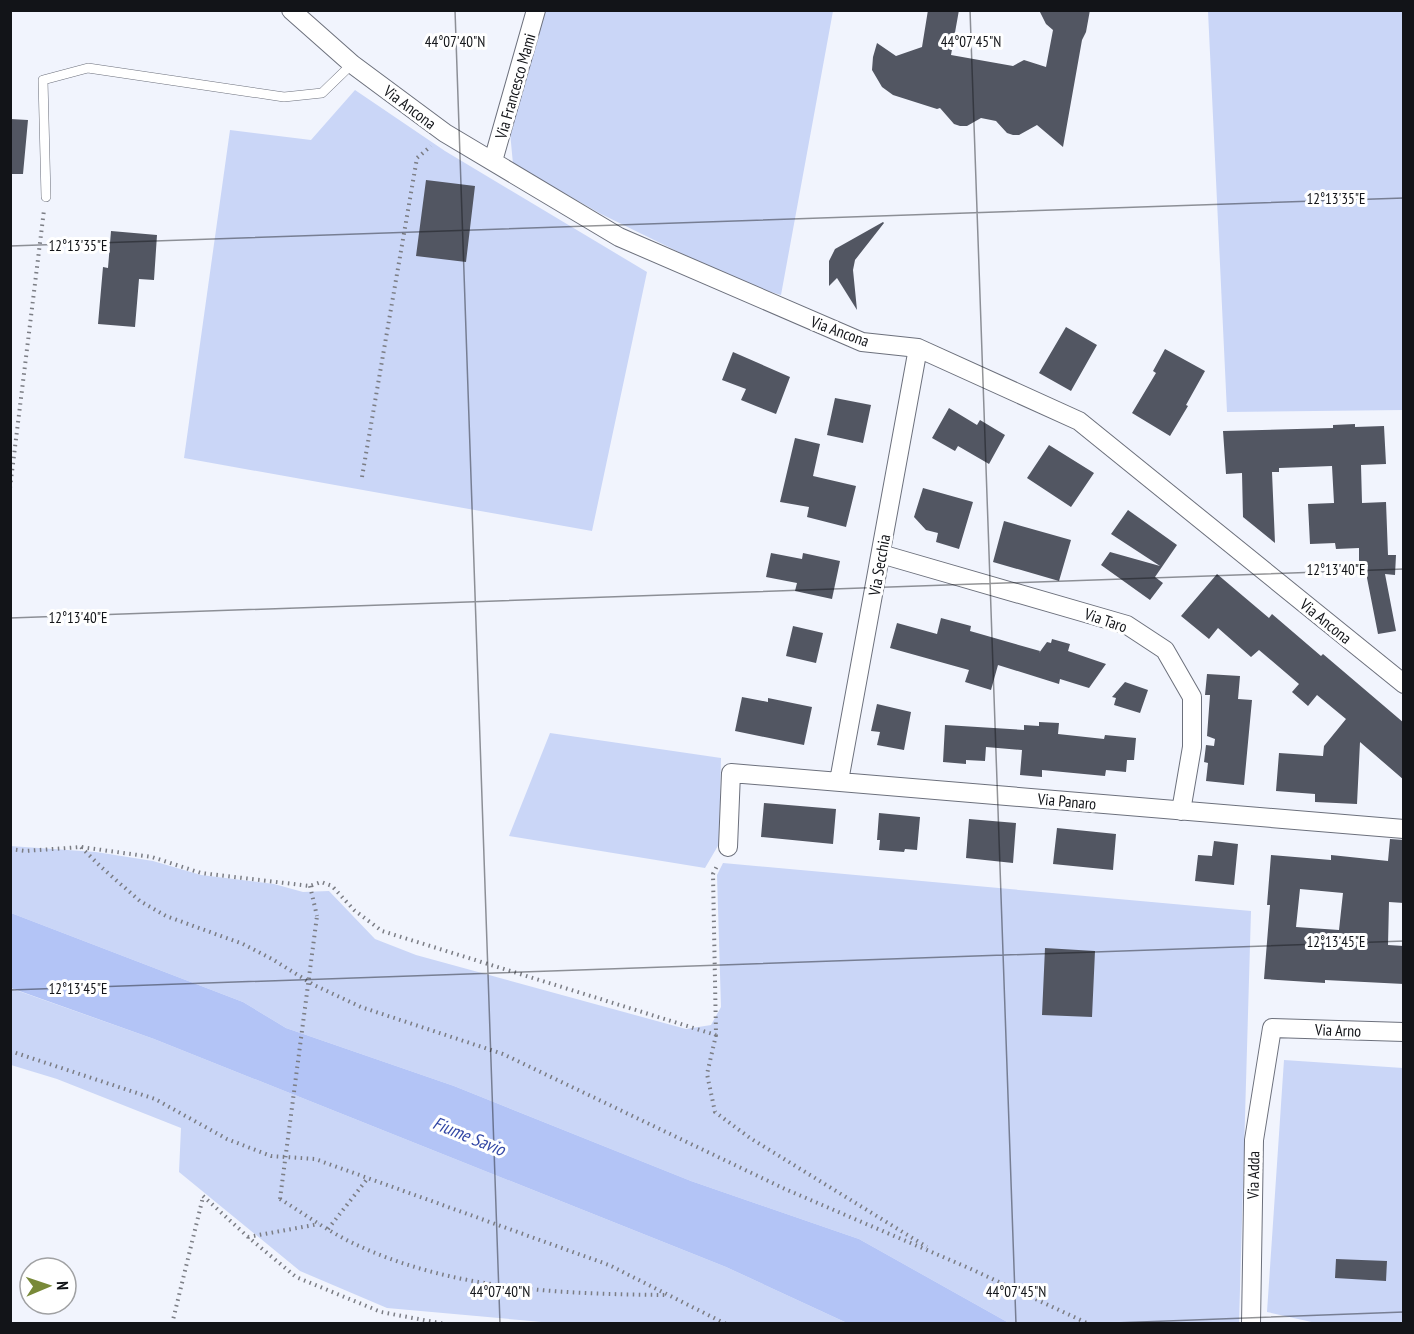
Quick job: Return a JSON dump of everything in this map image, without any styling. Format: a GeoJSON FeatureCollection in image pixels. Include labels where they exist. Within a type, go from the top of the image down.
{"type":"FeatureCollection","features":[{"type":"Feature","properties":{"kind":"street","name":"Via Ancona"},"geometry":{"type":"LineString","coordinates":[[291,10],[352,64],[445,133],[619,237],[862,342],[918,348],[1079,421],[1404,684]]}},
{"type":"Feature","properties":{"kind":"street","name":"Via Francesco Mami"},"geometry":{"type":"LineString","coordinates":[[493,161],[536,10]]}},
{"type":"Feature","properties":{"kind":"street","name":"Via Secchia"},"geometry":{"type":"LineString","coordinates":[[839,782],[918,348]]}},
{"type":"Feature","properties":{"kind":"street","name":"Via Taro"},"geometry":{"type":"LineString","coordinates":[[881,554],[1127,625],[1165,650],[1192,698],[1192,747],[1180,811]]}},
{"type":"Feature","properties":{"kind":"street","name":"Via Panaro"},"geometry":{"type":"LineString","coordinates":[[728,847],[731,773],[1404,829]]}},
{"type":"Feature","properties":{"kind":"street","name":"Via Arno"},"geometry":{"type":"LineString","coordinates":[[1272,1028],[1404,1032]]}},
{"type":"Feature","properties":{"kind":"street","name":"Via Adda"},"geometry":{"type":"LineString","coordinates":[[1251,1323],[1254,1140],[1272,1028]]}},
{"type":"Feature","properties":{"kind":"lane"},"geometry":{"type":"LineString","coordinates":[[46,197],[43,80],[88,68],[284,98],[322,93],[352,64]]}},
{"type":"Feature","properties":{"kind":"path"},"geometry":{"type":"LineString","coordinates":[[363,477],[417,158],[445,133]]}},
{"type":"Feature","properties":{"kind":"path"},"geometry":{"type":"LineString","coordinates":[[10,488],[46,197]]}},
{"type":"Feature","properties":{"kind":"path"},"geometry":{"type":"LineString","coordinates":[[10,849],[25,851],[81,847],[152,857],[201,873],[310,886],[321,882],[332,886],[354,910],[382,932],[716,1035]]}},
{"type":"Feature","properties":{"kind":"path"},"geometry":{"type":"LineString","coordinates":[[81,847],[100,867],[140,901],[166,916],[243,944],[314,985],[361,1007],[503,1054],[785,1189],[938,1254],[1089,1323]]}},
{"type":"Feature","properties":{"kind":"path"},"geometry":{"type":"LineString","coordinates":[[728,847],[713,874],[716,1035],[707,1074],[715,1112],[750,1138],[938,1254]]}},
{"type":"Feature","properties":{"kind":"path"},"geometry":{"type":"LineString","coordinates":[[310,886],[317,916],[280,1199],[359,1246],[412,1266],[470,1281],[554,1292],[669,1295]]}},
{"type":"Feature","properties":{"kind":"path"},"geometry":{"type":"LineString","coordinates":[[10,1051],[155,1099],[227,1139],[260,1152],[315,1159],[609,1265],[726,1323]]}},
{"type":"Feature","properties":{"kind":"path"},"geometry":{"type":"LineString","coordinates":[[328,1229],[368,1178]]}},
{"type":"Feature","properties":{"kind":"path"},"geometry":{"type":"LineString","coordinates":[[172,1323],[203,1196],[296,1277],[381,1312],[445,1323]]}},
{"type":"Feature","properties":{"kind":"path"},"geometry":{"type":"LineString","coordinates":[[248,1237],[320,1224]]}},
{"type":"Feature","properties":{"kind":"shaded area"},"geometry":{"type":"Polygon","coordinates":[[[545,11],[833,11],[781,295],[742,283],[601,214],[513,164],[510,132],[545,11]]]}},
{"type":"Feature","properties":{"kind":"shaded area"},"geometry":{"type":"Polygon","coordinates":[[[1208,11],[1403,11],[1403,410],[1227,412],[1208,11]]]}},
{"type":"Feature","properties":{"kind":"shaded area"},"geometry":{"type":"Polygon","coordinates":[[[355,90],[445,151],[647,272],[592,531],[184,458],[230,130],[311,140],[355,90]]]}},
{"type":"Feature","properties":{"kind":"shaded area"},"geometry":{"type":"Polygon","coordinates":[[[550,733],[721,758],[719,844],[705,868],[509,836],[550,733]]]}},
{"type":"Feature","properties":{"kind":"shaded area"},"geometry":{"type":"Polygon","coordinates":[[[10,846],[96,852],[153,861],[201,875],[274,884],[303,892],[329,891],[375,939],[416,955],[686,1029],[711,1025],[721,1007],[717,875],[723,863],[1251,911],[1239,1323],[1009,1323],[859,1239],[691,1181],[454,1086],[286,1028],[243,1002],[11,913],[10,846]]]}},
{"type":"Feature","properties":{"kind":"shaded area"},"geometry":{"type":"Polygon","coordinates":[[[10,988],[154,1039],[726,1267],[847,1323],[564,1324],[387,1308],[300,1271],[179,1172],[181,1128],[57,1079],[11,1065],[10,988]]]}},
{"type":"Feature","properties":{"kind":"shaded area"},"geometry":{"type":"Polygon","coordinates":[[[1284,1060],[1403,1068],[1403,1323],[1316,1323],[1267,1312],[1284,1060]]]}},
{"type":"Feature","properties":{"kind":"water","name":"Fiume Savio"},"geometry":{"type":"Polygon","coordinates":[[[11,913],[243,1002],[286,1028],[454,1086],[691,1181],[859,1239],[1009,1323],[847,1323],[726,1267],[154,1039],[11,988],[11,913]]]}},
{"type":"Feature","properties":{"kind":"building"},"geometry":{"type":"Polygon","coordinates":[[[928,10],[959,10],[951,55],[1013,66],[1024,60],[1046,67],[1053,30],[1046,24],[1039,10],[1090,10],[1086,32],[1082,40],[1063,147],[1037,125],[1019,135],[1007,133],[996,121],[981,118],[967,126],[960,126],[954,124],[940,108],[893,95],[882,87],[872,70],[877,43],[896,56],[922,47],[928,10]]]}},
{"type":"Feature","properties":{"kind":"building"},"geometry":{"type":"Polygon","coordinates":[[[10,119],[28,120],[23,174],[10,174],[10,119]]]}},
{"type":"Feature","properties":{"kind":"building"},"geometry":{"type":"Polygon","coordinates":[[[426,180],[475,186],[466,262],[416,256],[426,180]]]}},
{"type":"Feature","properties":{"kind":"building"},"geometry":{"type":"Polygon","coordinates":[[[883,222],[855,260],[853,270],[857,310],[837,278],[829,286],[829,261],[835,249],[883,222]]]}},
{"type":"Feature","properties":{"kind":"building"},"geometry":{"type":"Polygon","coordinates":[[[111,231],[157,235],[154,280],[139,279],[135,327],[98,324],[103,267],[108,268],[111,231]]]}},
{"type":"Feature","properties":{"kind":"building"},"geometry":{"type":"Polygon","coordinates":[[[1066,327],[1097,345],[1071,391],[1039,373],[1066,327]]]}},
{"type":"Feature","properties":{"kind":"building"},"geometry":{"type":"Polygon","coordinates":[[[1165,349],[1205,371],[1170,436],[1132,413],[1156,373],[1153,371],[1165,349]]]}},
{"type":"Feature","properties":{"kind":"building"},"geometry":{"type":"Polygon","coordinates":[[[733,352],[790,377],[776,414],[741,400],[746,389],[722,380],[733,352]]]}},
{"type":"Feature","properties":{"kind":"building"},"geometry":{"type":"Polygon","coordinates":[[[835,398],[871,405],[863,443],[827,435],[835,398]]]}},
{"type":"Feature","properties":{"kind":"building"},"geometry":{"type":"Polygon","coordinates":[[[949,408],[977,425],[980,420],[1005,435],[989,464],[958,446],[955,451],[932,438],[949,408]]]}},
{"type":"Feature","properties":{"kind":"building"},"geometry":{"type":"Polygon","coordinates":[[[1355,424],[1355,427],[1384,426],[1386,464],[1361,465],[1362,503],[1386,502],[1388,555],[1396,555],[1395,575],[1385,574],[1396,631],[1378,634],[1367,578],[1368,565],[1359,565],[1359,548],[1336,549],[1335,543],[1310,544],[1308,504],[1334,503],[1332,466],[1279,468],[1279,472],[1272,472],[1275,543],[1243,517],[1242,473],[1226,474],[1223,431],[1333,428],[1333,425],[1355,424]]]}},
{"type":"Feature","properties":{"kind":"building"},"geometry":{"type":"Polygon","coordinates":[[[795,438],[820,444],[813,476],[856,486],[846,527],[807,517],[809,507],[780,502],[795,438]]]}},
{"type":"Feature","properties":{"kind":"building"},"geometry":{"type":"Polygon","coordinates":[[[1049,445],[1094,473],[1071,507],[1027,478],[1049,445]]]}},
{"type":"Feature","properties":{"kind":"building"},"geometry":{"type":"Polygon","coordinates":[[[923,488],[973,502],[959,549],[936,542],[938,533],[926,530],[914,517],[923,488]]]}},
{"type":"Feature","properties":{"kind":"building"},"geometry":{"type":"Polygon","coordinates":[[[1128,510],[1177,545],[1155,577],[1163,583],[1150,600],[1101,565],[1110,552],[1160,566],[1111,534],[1128,510]]]}},
{"type":"Feature","properties":{"kind":"building"},"geometry":{"type":"Polygon","coordinates":[[[1004,521],[1071,540],[1059,581],[993,562],[1004,521]]]}},
{"type":"Feature","properties":{"kind":"building"},"geometry":{"type":"Polygon","coordinates":[[[771,553],[802,559],[803,553],[840,561],[832,599],[795,591],[797,583],[766,577],[771,553]]]}},
{"type":"Feature","properties":{"kind":"building"},"geometry":{"type":"Polygon","coordinates":[[[1217,574],[1269,618],[1272,614],[1321,656],[1323,654],[1404,723],[1404,780],[1360,742],[1357,804],[1315,802],[1315,794],[1276,791],[1279,753],[1323,756],[1324,746],[1346,719],[1317,695],[1308,706],[1292,692],[1299,684],[1259,650],[1251,657],[1218,628],[1209,639],[1181,616],[1217,574]]]}},
{"type":"Feature","properties":{"kind":"building"},"geometry":{"type":"Polygon","coordinates":[[[941,618],[971,626],[970,631],[1040,651],[1039,653],[1047,642],[1051,643],[1052,639],[1070,644],[1068,651],[1106,664],[1089,688],[1060,679],[1059,684],[998,665],[991,690],[965,682],[969,670],[890,648],[897,623],[937,634],[941,618]]]}},
{"type":"Feature","properties":{"kind":"building"},"geometry":{"type":"Polygon","coordinates":[[[793,626],[823,633],[816,663],[786,656],[793,626]]]}},
{"type":"Feature","properties":{"kind":"building"},"geometry":{"type":"Polygon","coordinates":[[[1207,674],[1240,676],[1238,699],[1252,700],[1244,785],[1206,781],[1208,763],[1204,762],[1206,745],[1214,746],[1215,739],[1207,736],[1210,695],[1205,695],[1207,674]]]}},
{"type":"Feature","properties":{"kind":"building"},"geometry":{"type":"Polygon","coordinates":[[[1125,682],[1148,690],[1140,713],[1114,705],[1116,698],[1112,697],[1125,682]]]}},
{"type":"Feature","properties":{"kind":"building"},"geometry":{"type":"Polygon","coordinates":[[[742,697],[768,702],[768,698],[812,707],[804,745],[735,731],[742,697]]]}},
{"type":"Feature","properties":{"kind":"building"},"geometry":{"type":"Polygon","coordinates":[[[877,704],[911,712],[904,750],[877,745],[880,732],[871,731],[877,704]]]}},
{"type":"Feature","properties":{"kind":"building"},"geometry":{"type":"Polygon","coordinates":[[[1039,722],[1059,723],[1058,734],[1104,739],[1105,735],[1136,738],[1134,760],[1127,760],[1126,772],[1106,770],[1105,776],[1042,770],[1042,777],[1020,775],[1022,750],[986,747],[985,761],[966,760],[966,764],[943,762],[945,725],[1024,730],[1024,725],[1039,726],[1039,722]]]}},
{"type":"Feature","properties":{"kind":"building"},"geometry":{"type":"Polygon","coordinates":[[[764,803],[836,809],[833,844],[761,837],[764,803]]]}},
{"type":"Feature","properties":{"kind":"building"},"geometry":{"type":"Polygon","coordinates":[[[879,813],[920,817],[917,850],[905,849],[904,852],[879,850],[880,840],[877,840],[879,813]]]}},
{"type":"Feature","properties":{"kind":"building"},"geometry":{"type":"Polygon","coordinates":[[[969,819],[1016,823],[1013,863],[966,858],[969,819]]]}},
{"type":"Feature","properties":{"kind":"building"},"geometry":{"type":"Polygon","coordinates":[[[1057,828],[1116,834],[1113,870],[1053,864],[1057,828]]]}},
{"type":"Feature","properties":{"kind":"building"},"geometry":{"type":"Polygon","coordinates":[[[1390,839],[1404,840],[1404,903],[1389,902],[1388,945],[1404,946],[1404,984],[1325,980],[1325,983],[1264,979],[1270,905],[1267,905],[1271,855],[1331,860],[1331,855],[1388,861],[1390,839]],[[1300,889],[1296,927],[1339,930],[1343,893],[1300,889]]]}},
{"type":"Feature","properties":{"kind":"building"},"geometry":{"type":"Polygon","coordinates":[[[1214,841],[1238,844],[1234,885],[1195,881],[1198,855],[1212,856],[1214,841]]]}},
{"type":"Feature","properties":{"kind":"building"},"geometry":{"type":"Polygon","coordinates":[[[1045,948],[1095,951],[1092,1017],[1042,1015],[1045,948]]]}},
{"type":"Feature","properties":{"kind":"building"},"geometry":{"type":"Polygon","coordinates":[[[1336,1259],[1387,1261],[1386,1281],[1335,1278],[1336,1259]]]}}]}
